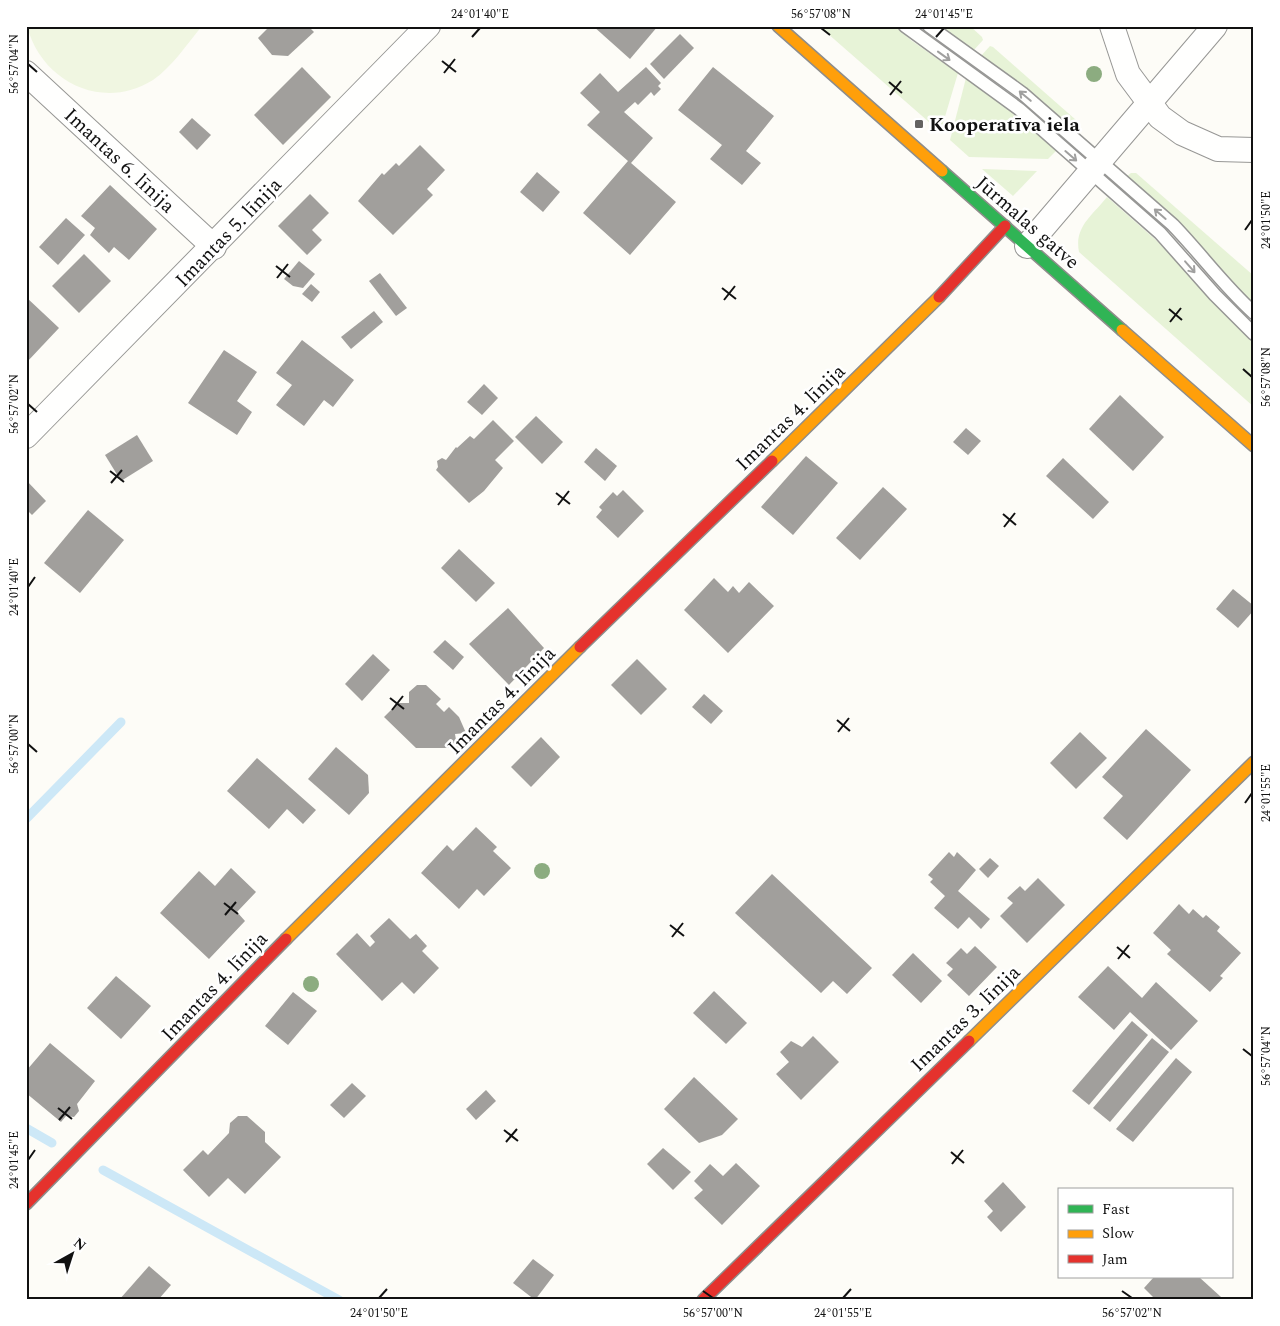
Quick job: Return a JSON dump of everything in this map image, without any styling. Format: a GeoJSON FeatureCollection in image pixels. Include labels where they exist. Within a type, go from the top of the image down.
{"type":"FeatureCollection","features":[{"type":"Feature","properties":{"kind":"street","name":"Imantas 5. līnija"},"geometry":{"type":"LineString","coordinates":[[26,436],[214,247],[428,26]]}},
{"type":"Feature","properties":{"kind":"street","name":"Jūrmalas gatve"},"geometry":{"type":"LineString","coordinates":[[778,26],[1254,446]]}},
{"type":"Feature","properties":{"kind":"street"},"geometry":{"type":"LineString","coordinates":[[1112,26],[1128,74],[1160,117],[1182,133],[1218,150],[1254,150]]}},
{"type":"Feature","properties":{"kind":"street"},"geometry":{"type":"LineString","coordinates":[[1027,246],[1215,26]]}},
{"type":"Feature","properties":{"kind":"street","name":"Imantas 6. līnija"},"geometry":{"type":"LineString","coordinates":[[26,73],[214,247]]}},
{"type":"Feature","properties":{"kind":"street","name":"Imantas 4. līnija"},"geometry":{"type":"LineString","coordinates":[[26,1204],[294,932],[634,594],[922,315],[1005,226]]}},
{"type":"Feature","properties":{"kind":"street","name":"Imantas 3. līnija"},"geometry":{"type":"LineString","coordinates":[[703,1300],[1254,762]]}},
{"type":"Feature","properties":{"kind":"lane"},"geometry":{"type":"LineString","coordinates":[[905,26],[1173,225],[1196,249],[1216,276],[1254,313]]}},
{"type":"Feature","properties":{"kind":"lane"},"geometry":{"type":"LineString","coordinates":[[929,26],[1022,93],[1160,233],[1215,295],[1254,334]]}},
{"type":"Feature","properties":{"kind":"green space"},"geometry":{"type":"Polygon","coordinates":[[[27,26],[202,26],[160,75],[134,89],[114,93],[94,91],[76,86],[60,76],[45,62],[34,45],[27,26]]]}},
{"type":"Feature","properties":{"kind":"green space"},"geometry":{"type":"Polygon","coordinates":[[[819,26],[895,26],[912,41],[958,73],[941,130],[937,129],[819,26]]]}},
{"type":"Feature","properties":{"kind":"green space"},"geometry":{"type":"Polygon","coordinates":[[[938,26],[970,26],[983,40],[973,51],[938,26]]]}},
{"type":"Feature","properties":{"kind":"green space"},"geometry":{"type":"Polygon","coordinates":[[[990,46],[1076,120],[1077,127],[1074,131],[980,57],[990,46]]]}},
{"type":"Feature","properties":{"kind":"green space"},"geometry":{"type":"Polygon","coordinates":[[[966,78],[1007,107],[1056,151],[1048,159],[969,157],[950,140],[966,78]]]}},
{"type":"Feature","properties":{"kind":"green space"},"geometry":{"type":"Polygon","coordinates":[[[982,169],[1037,171],[1013,196],[982,169]]]}},
{"type":"Feature","properties":{"kind":"green space"},"geometry":{"type":"Polygon","coordinates":[[[1131,173],[1136,173],[1254,276],[1254,305],[1126,177],[1131,173]]]}},
{"type":"Feature","properties":{"kind":"green space"},"geometry":{"type":"Polygon","coordinates":[[[1107,197],[1157,241],[1254,341],[1254,407],[1079,252],[1078,243],[1082,229],[1090,216],[1107,197]]]}},
{"type":"Feature","properties":{"kind":"building"},"geometry":{"type":"Polygon","coordinates":[[[270,26],[308,26],[314,32],[288,56],[272,55],[258,38],[270,26]]]}},
{"type":"Feature","properties":{"kind":"building"},"geometry":{"type":"Polygon","coordinates":[[[593,26],[658,26],[630,59],[593,26]]]}},
{"type":"Feature","properties":{"kind":"building"},"geometry":{"type":"Polygon","coordinates":[[[680,34],[694,48],[664,79],[650,64],[680,34]]]}},
{"type":"Feature","properties":{"kind":"building"},"geometry":{"type":"Polygon","coordinates":[[[302,67],[331,97],[283,145],[254,115],[302,67]]]}},
{"type":"Feature","properties":{"kind":"building"},"geometry":{"type":"Polygon","coordinates":[[[646,67],[661,83],[658,86],[661,89],[654,96],[651,92],[638,105],[635,102],[624,112],[653,138],[631,163],[676,202],[630,255],[583,213],[628,161],[587,125],[600,112],[580,93],[600,73],[618,92],[646,67]]]}},
{"type":"Feature","properties":{"kind":"building"},"geometry":{"type":"Polygon","coordinates":[[[713,67],[774,116],[746,151],[761,163],[742,185],[710,159],[722,145],[678,110],[713,67]]]}},
{"type":"Feature","properties":{"kind":"building"},"geometry":{"type":"Polygon","coordinates":[[[192,118],[211,135],[197,150],[179,132],[192,118]]]}},
{"type":"Feature","properties":{"kind":"building"},"geometry":{"type":"Polygon","coordinates":[[[420,145],[445,170],[427,189],[433,195],[393,235],[358,201],[382,173],[384,175],[396,163],[399,166],[420,145]]]}},
{"type":"Feature","properties":{"kind":"building"},"geometry":{"type":"Polygon","coordinates":[[[537,172],[560,192],[543,212],[520,192],[537,172]]]}},
{"type":"Feature","properties":{"kind":"building"},"geometry":{"type":"Polygon","coordinates":[[[110,185],[157,229],[129,260],[114,247],[109,253],[90,235],[95,228],[81,216],[110,185]]]}},
{"type":"Feature","properties":{"kind":"building"},"geometry":{"type":"Polygon","coordinates":[[[310,194],[329,213],[312,230],[322,240],[307,255],[278,226],[310,194]]]}},
{"type":"Feature","properties":{"kind":"building"},"geometry":{"type":"Polygon","coordinates":[[[66,218],[85,235],[58,265],[39,247],[66,218]]]}},
{"type":"Feature","properties":{"kind":"building"},"geometry":{"type":"Polygon","coordinates":[[[84,254],[111,281],[79,313],[52,286],[84,254]]]}},
{"type":"Feature","properties":{"kind":"building"},"geometry":{"type":"Polygon","coordinates":[[[299,261],[315,274],[303,288],[293,286],[284,279],[299,261]]]}},
{"type":"Feature","properties":{"kind":"building"},"geometry":{"type":"Polygon","coordinates":[[[380,273],[407,308],[396,316],[369,281],[380,273]]]}},
{"type":"Feature","properties":{"kind":"building"},"geometry":{"type":"Polygon","coordinates":[[[311,284],[320,292],[312,302],[302,294],[311,284]]]}},
{"type":"Feature","properties":{"kind":"building"},"geometry":{"type":"Polygon","coordinates":[[[26,297],[59,328],[26,363],[26,297]]]}},
{"type":"Feature","properties":{"kind":"building"},"geometry":{"type":"Polygon","coordinates":[[[374,311],[383,322],[351,349],[341,337],[374,311]]]}},
{"type":"Feature","properties":{"kind":"building"},"geometry":{"type":"Polygon","coordinates":[[[302,340],[354,380],[333,407],[324,400],[304,426],[276,405],[292,385],[276,373],[302,340]]]}},
{"type":"Feature","properties":{"kind":"building"},"geometry":{"type":"Polygon","coordinates":[[[224,350],[257,372],[237,401],[252,412],[237,435],[188,403],[224,350]]]}},
{"type":"Feature","properties":{"kind":"building"},"geometry":{"type":"Polygon","coordinates":[[[484,384],[498,398],[482,415],[467,402],[484,384]]]}},
{"type":"Feature","properties":{"kind":"building"},"geometry":{"type":"Polygon","coordinates":[[[1120,395],[1164,437],[1133,471],[1089,429],[1120,395]]]}},
{"type":"Feature","properties":{"kind":"building"},"geometry":{"type":"Polygon","coordinates":[[[536,416],[563,442],[542,464],[515,437],[536,416]]]}},
{"type":"Feature","properties":{"kind":"building"},"geometry":{"type":"Polygon","coordinates":[[[493,420],[514,441],[495,460],[503,468],[484,491],[469,503],[436,470],[438,467],[437,461],[442,458],[446,460],[456,447],[470,436],[474,439],[493,420]]]}},
{"type":"Feature","properties":{"kind":"building"},"geometry":{"type":"Polygon","coordinates":[[[966,428],[981,441],[968,455],[953,442],[966,428]]]}},
{"type":"Feature","properties":{"kind":"building"},"geometry":{"type":"Polygon","coordinates":[[[137,435],[153,461],[121,481],[105,455],[137,435]]]}},
{"type":"Feature","properties":{"kind":"building"},"geometry":{"type":"Polygon","coordinates":[[[596,448],[617,466],[605,481],[584,462],[596,448]]]}},
{"type":"Feature","properties":{"kind":"building"},"geometry":{"type":"Polygon","coordinates":[[[806,456],[838,483],[793,535],[761,507],[806,456]]]}},
{"type":"Feature","properties":{"kind":"building"},"geometry":{"type":"Polygon","coordinates":[[[1063,458],[1109,502],[1093,519],[1046,476],[1063,458]]]}},
{"type":"Feature","properties":{"kind":"building"},"geometry":{"type":"Polygon","coordinates":[[[26,480],[46,501],[32,515],[26,509],[26,480]]]}},
{"type":"Feature","properties":{"kind":"building"},"geometry":{"type":"Polygon","coordinates":[[[883,487],[907,509],[860,560],[836,538],[883,487]]]}},
{"type":"Feature","properties":{"kind":"building"},"geometry":{"type":"Polygon","coordinates":[[[623,490],[644,511],[618,538],[596,517],[602,510],[599,507],[613,492],[617,496],[623,490]]]}},
{"type":"Feature","properties":{"kind":"building"},"geometry":{"type":"Polygon","coordinates":[[[88,510],[124,540],[80,593],[44,563],[88,510]]]}},
{"type":"Feature","properties":{"kind":"building"},"geometry":{"type":"Polygon","coordinates":[[[459,549],[495,583],[476,602],[441,568],[459,549]]]}},
{"type":"Feature","properties":{"kind":"building"},"geometry":{"type":"Polygon","coordinates":[[[714,578],[728,592],[733,586],[739,593],[749,582],[774,606],[728,653],[684,610],[714,578]]]}},
{"type":"Feature","properties":{"kind":"building"},"geometry":{"type":"Polygon","coordinates":[[[1233,589],[1254,606],[1254,610],[1238,628],[1216,609],[1233,589]]]}},
{"type":"Feature","properties":{"kind":"building"},"geometry":{"type":"Polygon","coordinates":[[[508,608],[544,648],[509,685],[469,644],[508,608]]]}},
{"type":"Feature","properties":{"kind":"building"},"geometry":{"type":"Polygon","coordinates":[[[445,640],[464,657],[453,670],[433,652],[445,640]]]}},
{"type":"Feature","properties":{"kind":"building"},"geometry":{"type":"Polygon","coordinates":[[[373,654],[390,670],[362,701],[345,684],[373,654]]]}},
{"type":"Feature","properties":{"kind":"building"},"geometry":{"type":"Polygon","coordinates":[[[637,659],[667,689],[641,715],[611,685],[637,659]]]}},
{"type":"Feature","properties":{"kind":"building"},"geometry":{"type":"Polygon","coordinates":[[[417,685],[426,685],[441,699],[436,704],[444,712],[449,707],[459,717],[466,733],[455,734],[457,746],[462,746],[462,748],[416,748],[384,717],[398,703],[409,703],[409,692],[417,685]]]}},
{"type":"Feature","properties":{"kind":"building"},"geometry":{"type":"Polygon","coordinates":[[[704,694],[723,711],[711,724],[692,707],[704,694]]]}},
{"type":"Feature","properties":{"kind":"building"},"geometry":{"type":"Polygon","coordinates":[[[1146,729],[1191,770],[1127,840],[1103,818],[1123,796],[1102,777],[1146,729]]]}},
{"type":"Feature","properties":{"kind":"building"},"geometry":{"type":"Polygon","coordinates":[[[1080,732],[1107,758],[1076,789],[1050,763],[1080,732]]]}},
{"type":"Feature","properties":{"kind":"building"},"geometry":{"type":"Polygon","coordinates":[[[541,737],[560,757],[531,787],[511,767],[541,737]]]}},
{"type":"Feature","properties":{"kind":"building"},"geometry":{"type":"Polygon","coordinates":[[[336,747],[368,775],[369,793],[349,815],[308,779],[336,747]]]}},
{"type":"Feature","properties":{"kind":"building"},"geometry":{"type":"Polygon","coordinates":[[[257,758],[316,810],[303,824],[287,809],[269,829],[227,791],[257,758]]]}},
{"type":"Feature","properties":{"kind":"building"},"geometry":{"type":"Polygon","coordinates":[[[476,827],[497,847],[493,851],[511,868],[484,896],[477,889],[459,909],[421,873],[447,845],[453,851],[476,827]]]}},
{"type":"Feature","properties":{"kind":"building"},"geometry":{"type":"Polygon","coordinates":[[[949,852],[954,857],[957,852],[976,870],[958,891],[990,919],[981,929],[969,917],[958,929],[934,908],[945,896],[930,882],[933,879],[928,875],[949,852]]]}},
{"type":"Feature","properties":{"kind":"building"},"geometry":{"type":"Polygon","coordinates":[[[990,858],[999,866],[988,878],[979,869],[990,858]]]}},
{"type":"Feature","properties":{"kind":"building"},"geometry":{"type":"Polygon","coordinates":[[[231,868],[256,892],[237,912],[245,921],[209,959],[160,913],[199,871],[215,886],[231,868]]]}},
{"type":"Feature","properties":{"kind":"building"},"geometry":{"type":"Polygon","coordinates":[[[772,874],[872,968],[847,994],[833,981],[821,993],[735,913],[772,874]]]}},
{"type":"Feature","properties":{"kind":"building"},"geometry":{"type":"Polygon","coordinates":[[[1038,878],[1065,905],[1027,943],[1000,916],[1013,903],[1007,898],[1020,886],[1025,891],[1038,878]]]}},
{"type":"Feature","properties":{"kind":"building"},"geometry":{"type":"Polygon","coordinates":[[[1179,904],[1189,914],[1193,909],[1203,918],[1206,915],[1220,927],[1217,931],[1241,953],[1220,976],[1223,978],[1210,992],[1167,954],[1171,950],[1153,933],[1179,904]]]}},
{"type":"Feature","properties":{"kind":"building"},"geometry":{"type":"Polygon","coordinates":[[[389,918],[410,939],[416,934],[427,946],[422,951],[439,968],[414,994],[402,982],[382,1001],[336,954],[357,933],[370,947],[375,942],[370,936],[389,918]]]}},
{"type":"Feature","properties":{"kind":"building"},"geometry":{"type":"Polygon","coordinates":[[[975,946],[997,967],[969,996],[947,975],[953,969],[946,963],[961,948],[967,954],[975,946]]]}},
{"type":"Feature","properties":{"kind":"building"},"geometry":{"type":"Polygon","coordinates":[[[913,953],[942,981],[921,1003],[892,975],[913,953]]]}},
{"type":"Feature","properties":{"kind":"building"},"geometry":{"type":"Polygon","coordinates":[[[1108,966],[1142,998],[1156,982],[1198,1021],[1171,1050],[1130,1012],[1114,1030],[1078,997],[1108,966]]]}},
{"type":"Feature","properties":{"kind":"building"},"geometry":{"type":"Polygon","coordinates":[[[116,976],[151,1006],[121,1039],[87,1008],[116,976]]]}},
{"type":"Feature","properties":{"kind":"building"},"geometry":{"type":"Polygon","coordinates":[[[714,991],[747,1023],[726,1044],[693,1013],[714,991]]]}},
{"type":"Feature","properties":{"kind":"building"},"geometry":{"type":"Polygon","coordinates":[[[293,992],[317,1011],[288,1045],[265,1026],[293,992]]]}},
{"type":"Feature","properties":{"kind":"building"},"geometry":{"type":"Polygon","coordinates":[[[1132,1021],[1148,1035],[1089,1105],[1072,1091],[1132,1021]]]}},
{"type":"Feature","properties":{"kind":"building"},"geometry":{"type":"Polygon","coordinates":[[[813,1036],[839,1062],[801,1100],[776,1074],[789,1062],[780,1052],[791,1041],[802,1047],[813,1036]]]}},
{"type":"Feature","properties":{"kind":"building"},"geometry":{"type":"Polygon","coordinates":[[[1152,1038],[1169,1052],[1110,1122],[1093,1108],[1152,1038]]]}},
{"type":"Feature","properties":{"kind":"building"},"geometry":{"type":"Polygon","coordinates":[[[50,1043],[95,1081],[77,1104],[79,1111],[74,1117],[66,1116],[61,1122],[26,1093],[26,1071],[50,1043]]]}},
{"type":"Feature","properties":{"kind":"building"},"geometry":{"type":"Polygon","coordinates":[[[1176,1058],[1192,1072],[1133,1142],[1116,1129],[1176,1058]]]}},
{"type":"Feature","properties":{"kind":"building"},"geometry":{"type":"Polygon","coordinates":[[[694,1077],[738,1119],[722,1135],[699,1143],[664,1109],[694,1077]]]}},
{"type":"Feature","properties":{"kind":"building"},"geometry":{"type":"Polygon","coordinates":[[[352,1083],[366,1096],[344,1118],[330,1105],[352,1083]]]}},
{"type":"Feature","properties":{"kind":"building"},"geometry":{"type":"Polygon","coordinates":[[[486,1090],[496,1101],[476,1120],[466,1109],[486,1090]]]}},
{"type":"Feature","properties":{"kind":"building"},"geometry":{"type":"Polygon","coordinates":[[[238,1116],[247,1116],[265,1132],[265,1142],[281,1157],[245,1194],[228,1178],[209,1197],[183,1170],[203,1150],[208,1155],[229,1133],[230,1123],[238,1116]]]}},
{"type":"Feature","properties":{"kind":"building"},"geometry":{"type":"Polygon","coordinates":[[[663,1148],[691,1172],[673,1190],[647,1164],[663,1148]]]}},
{"type":"Feature","properties":{"kind":"building"},"geometry":{"type":"Polygon","coordinates":[[[736,1163],[760,1186],[722,1225],[694,1198],[703,1190],[694,1181],[710,1164],[723,1176],[736,1163]]]}},
{"type":"Feature","properties":{"kind":"building"},"geometry":{"type":"Polygon","coordinates":[[[1003,1182],[1026,1207],[1001,1232],[987,1217],[993,1211],[984,1201],[1003,1182]]]}},
{"type":"Feature","properties":{"kind":"building"},"geometry":{"type":"Polygon","coordinates":[[[533,1259],[554,1275],[535,1300],[513,1283],[533,1259]]]}},
{"type":"Feature","properties":{"kind":"building"},"geometry":{"type":"Polygon","coordinates":[[[149,1266],[171,1285],[158,1300],[119,1300],[149,1266]]]}},
{"type":"Feature","properties":{"kind":"building"},"geometry":{"type":"Polygon","coordinates":[[[1153,1278],[1200,1278],[1221,1297],[1219,1300],[1156,1300],[1144,1288],[1153,1278]]]}},
{"type":"Feature","properties":{"kind":"waterway"},"geometry":{"type":"LineString","coordinates":[[26,819],[121,722]]}},
{"type":"Feature","properties":{"kind":"waterway"},"geometry":{"type":"LineString","coordinates":[[26,1128],[52,1143]]}},
{"type":"Feature","properties":{"kind":"waterway"},"geometry":{"type":"LineString","coordinates":[[103,1170],[339,1300]]}},
{"type":"Feature","properties":{"kind":"traffic: fast"},"geometry":{"type":"LineString","coordinates":[[942,171],[1122,330]]}},
{"type":"Feature","properties":{"kind":"traffic: slow"},"geometry":{"type":"LineString","coordinates":[[778,26],[942,171]]}},
{"type":"Feature","properties":{"kind":"traffic: slow"},"geometry":{"type":"LineString","coordinates":[[772,461],[939,297]]}},
{"type":"Feature","properties":{"kind":"traffic: slow"},"geometry":{"type":"LineString","coordinates":[[1122,330],[1254,446]]}},
{"type":"Feature","properties":{"kind":"traffic: slow"},"geometry":{"type":"LineString","coordinates":[[286,939],[580,647]]}},
{"type":"Feature","properties":{"kind":"traffic: slow"},"geometry":{"type":"LineString","coordinates":[[969,1041],[1254,762]]}},
{"type":"Feature","properties":{"kind":"traffic: jam"},"geometry":{"type":"LineString","coordinates":[[939,297],[1005,226]]}},
{"type":"Feature","properties":{"kind":"traffic: jam"},"geometry":{"type":"LineString","coordinates":[[580,647],[772,461]]}},
{"type":"Feature","properties":{"kind":"traffic: jam"},"geometry":{"type":"LineString","coordinates":[[26,1204],[286,939]]}},
{"type":"Feature","properties":{"kind":"traffic: jam"},"geometry":{"type":"LineString","coordinates":[[703,1300],[969,1041]]}},
{"type":"Feature","properties":{"kind":"place","name":"Kooperatīva iela"},"geometry":{"type":"Point","coordinates":[919,124]}}]}
